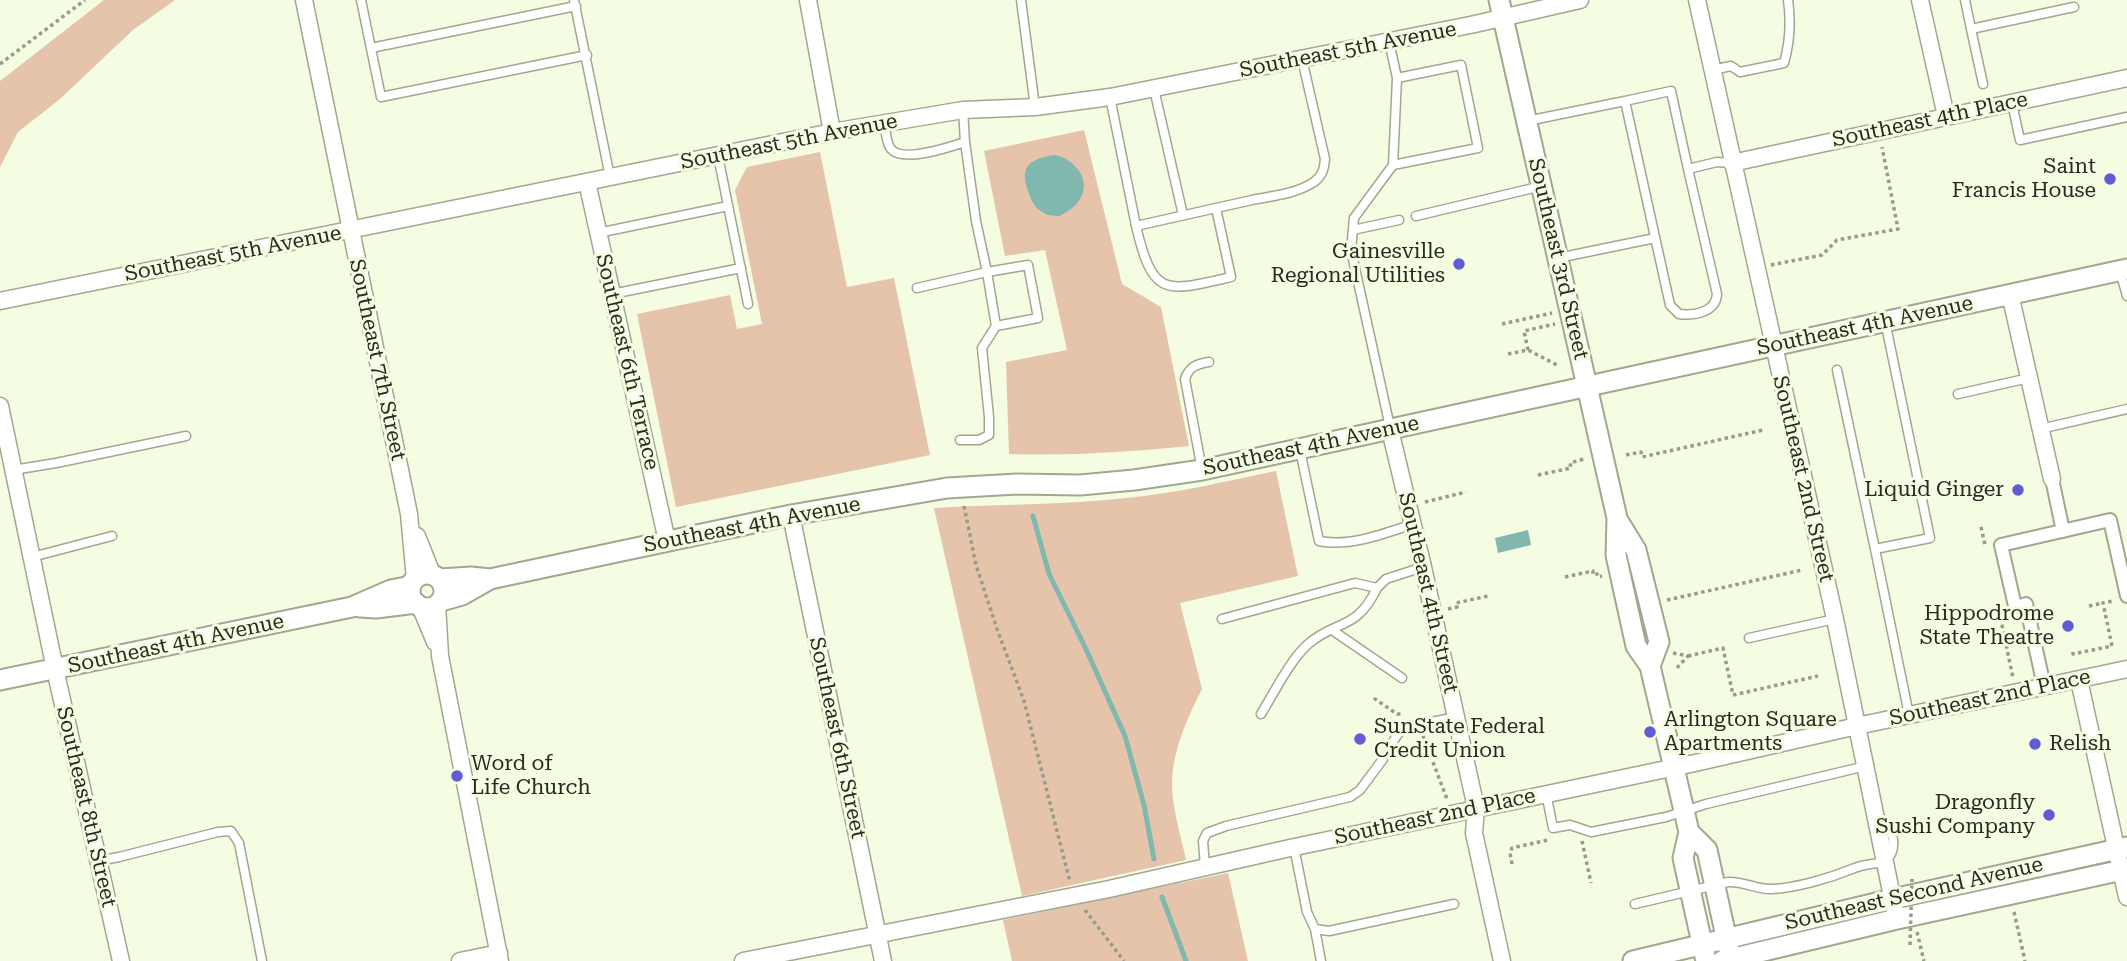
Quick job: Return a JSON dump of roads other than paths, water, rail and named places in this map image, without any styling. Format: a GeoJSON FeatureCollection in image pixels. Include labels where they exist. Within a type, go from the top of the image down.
{"type":"FeatureCollection","features":[{"type":"Feature","properties":{"kind":"street","name":"Southeast 7th Street"},"geometry":{"type":"LineString","coordinates":[[304,0],[500,957]]}},
{"type":"Feature","properties":{"kind":"street"},"geometry":{"type":"LineString","coordinates":[[808,0],[832,132]]}},
{"type":"Feature","properties":{"kind":"street","name":"Southeast 2nd Street"},"geometry":{"type":"LineString","coordinates":[[1697,0],[1835,619],[1897,919]]}},
{"type":"Feature","properties":{"kind":"street"},"geometry":{"type":"LineString","coordinates":[[1920,0],[1946,116]]}},
{"type":"Feature","properties":{"kind":"street","name":"Southeast 5th Avenue"},"geometry":{"type":"LineString","coordinates":[[0,300],[884,122],[963,110],[1035,107],[1110,97],[1389,41],[1501,9],[1571,1]]}},
{"type":"Feature","properties":{"kind":"street","name":"Southeast 3rd Street"},"geometry":{"type":"LineString","coordinates":[[1501,9],[1617,518],[1636,550],[1659,642],[1650,666],[1689,832],[1683,859],[1704,952]]}},
{"type":"Feature","properties":{"kind":"street","name":"Southeast 4th Place"},"geometry":{"type":"LineString","coordinates":[[1732,163],[2127,78]]}},
{"type":"Feature","properties":{"kind":"street","name":"Southeast 6th Terrace"},"geometry":{"type":"LineString","coordinates":[[587,182],[667,541]]}},
{"type":"Feature","properties":{"kind":"street","name":"Southeast 4th Avenue"},"geometry":{"type":"LineString","coordinates":[[0,680],[352,607],[376,608],[426,592],[462,595],[489,579],[791,515],[947,488],[1017,484],[1080,485],[1202,470],[2123,270]]}},
{"type":"Feature","properties":{"kind":"street"},"geometry":{"type":"LineString","coordinates":[[2010,295],[2063,531]]}},
{"type":"Feature","properties":{"kind":"street","name":"Southeast 8th Street"},"geometry":{"type":"LineString","coordinates":[[0,406],[55,669],[121,961]]}},
{"type":"Feature","properties":{"kind":"street","name":"Southeast 4th Street"},"geometry":{"type":"LineString","coordinates":[[1390,430],[1476,808],[1474,832],[1502,961]]}},
{"type":"Feature","properties":{"kind":"street","name":"Southeast 6th Street"},"geometry":{"type":"LineString","coordinates":[[791,515],[883,961]]}},
{"type":"Feature","properties":{"kind":"street"},"geometry":{"type":"LineString","coordinates":[[2044,686],[2026,604],[2015,607],[2001,545],[2110,520],[2127,596]]}},
{"type":"Feature","properties":{"kind":"street","name":"Southeast 2nd Place"},"geometry":{"type":"LineString","coordinates":[[743,961],[1074,896],[2127,669]]}},
{"type":"Feature","properties":{"kind":"street"},"geometry":{"type":"LineString","coordinates":[[2080,680],[2122,849],[2127,897]]}},
{"type":"Feature","properties":{"kind":"street","name":"Southeast 3rd Street"},"geometry":{"type":"LineString","coordinates":[[1689,832],[1707,850],[1726,937],[1728,960]]}},
{"type":"Feature","properties":{"kind":"street","name":"Southeast Second Avenue"},"geometry":{"type":"LineString","coordinates":[[1633,961],[1704,952],[1726,937],[2122,849]]}},
{"type":"Feature","properties":{"kind":"street"},"geometry":{"type":"LineString","coordinates":[[1728,960],[1897,919],[2124,870]]}},
{"type":"Feature","properties":{"kind":"street"},"geometry":{"type":"LineString","coordinates":[[460,961],[500,957]]}},
{"type":"Feature","properties":{"kind":"lane"},"geometry":{"type":"LineString","coordinates":[[361,0],[381,97],[587,55]]}},
{"type":"Feature","properties":{"kind":"lane"},"geometry":{"type":"LineString","coordinates":[[1021,0],[1035,107]]}},
{"type":"Feature","properties":{"kind":"lane"},"geometry":{"type":"LineString","coordinates":[[1712,70],[1731,66],[1740,72],[1784,63],[1790,26],[1788,0]]}},
{"type":"Feature","properties":{"kind":"lane"},"geometry":{"type":"LineString","coordinates":[[1965,0],[1983,84]]}},
{"type":"Feature","properties":{"kind":"lane"},"geometry":{"type":"LineString","coordinates":[[371,48],[575,3],[610,177]]}},
{"type":"Feature","properties":{"kind":"lane"},"geometry":{"type":"LineString","coordinates":[[1971,29],[2074,7]]}},
{"type":"Feature","properties":{"kind":"lane"},"geometry":{"type":"LineString","coordinates":[[1389,41],[1397,78],[1394,165],[1354,218],[1351,250],[1390,430]]}},
{"type":"Feature","properties":{"kind":"lane"},"geometry":{"type":"LineString","coordinates":[[1136,226],[1299,190],[1315,181],[1324,171],[1325,159],[1302,59]]}},
{"type":"Feature","properties":{"kind":"lane"},"geometry":{"type":"LineString","coordinates":[[1394,165],[1478,148],[1461,65],[1397,78]]}},
{"type":"Feature","properties":{"kind":"lane"},"geometry":{"type":"LineString","coordinates":[[1154,89],[1183,215]]}},
{"type":"Feature","properties":{"kind":"lane"},"geometry":{"type":"LineString","coordinates":[[1527,121],[1671,90],[1717,294],[1717,300],[1710,309],[1688,315],[1679,314],[1670,305],[1625,100]]}},
{"type":"Feature","properties":{"kind":"lane"},"geometry":{"type":"LineString","coordinates":[[1110,97],[1143,255],[1155,277],[1172,287],[1185,287],[1231,277],[1216,208]]}},
{"type":"Feature","properties":{"kind":"lane"},"geometry":{"type":"LineString","coordinates":[[2012,103],[2020,140],[2127,117]]}},
{"type":"Feature","properties":{"kind":"lane"},"geometry":{"type":"LineString","coordinates":[[960,440],[979,440],[989,435],[982,348],[996,326],[976,220],[963,110]]}},
{"type":"Feature","properties":{"kind":"lane"},"geometry":{"type":"LineString","coordinates":[[884,122],[888,145],[894,152],[905,155],[965,142]]}},
{"type":"Feature","properties":{"kind":"lane"},"geometry":{"type":"LineString","coordinates":[[718,156],[748,304]]}},
{"type":"Feature","properties":{"kind":"lane"},"geometry":{"type":"LineString","coordinates":[[1688,169],[1717,162],[1732,163]]}},
{"type":"Feature","properties":{"kind":"lane"},"geometry":{"type":"LineString","coordinates":[[1416,216],[1542,186]]}},
{"type":"Feature","properties":{"kind":"lane"},"geometry":{"type":"LineString","coordinates":[[598,233],[728,206]]}},
{"type":"Feature","properties":{"kind":"lane"},"geometry":{"type":"LineString","coordinates":[[1353,230],[1399,220]]}},
{"type":"Feature","properties":{"kind":"lane"},"geometry":{"type":"LineString","coordinates":[[1558,258],[1655,238]]}},
{"type":"Feature","properties":{"kind":"lane"},"geometry":{"type":"LineString","coordinates":[[917,288],[1028,265],[1038,318],[996,326]]}},
{"type":"Feature","properties":{"kind":"lane"},"geometry":{"type":"LineString","coordinates":[[612,293],[741,268]]}},
{"type":"Feature","properties":{"kind":"lane"},"geometry":{"type":"LineString","coordinates":[[2123,270],[2127,296]]}},
{"type":"Feature","properties":{"kind":"lane"},"geometry":{"type":"LineString","coordinates":[[1875,550],[1930,538],[1885,321]]}},
{"type":"Feature","properties":{"kind":"lane"},"geometry":{"type":"LineString","coordinates":[[1202,470],[1185,379],[1188,371],[1196,364],[1209,362]]}},
{"type":"Feature","properties":{"kind":"lane"},"geometry":{"type":"LineString","coordinates":[[1836,370],[1909,715]]}},
{"type":"Feature","properties":{"kind":"lane"},"geometry":{"type":"LineString","coordinates":[[1958,394],[2029,378]]}},
{"type":"Feature","properties":{"kind":"lane"},"geometry":{"type":"LineString","coordinates":[[2040,429],[2127,409]]}},
{"type":"Feature","properties":{"kind":"lane"},"geometry":{"type":"LineString","coordinates":[[13,470],[186,436]]}},
{"type":"Feature","properties":{"kind":"lane"},"geometry":{"type":"LineString","coordinates":[[1300,450],[1319,541],[1332,544],[1355,540],[1413,524]]}},
{"type":"Feature","properties":{"kind":"lane"},"geometry":{"type":"LineString","coordinates":[[32,557],[112,536]]}},
{"type":"Feature","properties":{"kind":"lane"},"geometry":{"type":"LineString","coordinates":[[1261,714],[1309,643],[1361,614],[1386,579],[1423,567]]}},
{"type":"Feature","properties":{"kind":"lane"},"geometry":{"type":"LineString","coordinates":[[1222,619],[1355,583],[1377,588]]}},
{"type":"Feature","properties":{"kind":"lane"},"geometry":{"type":"LineString","coordinates":[[1749,638],[1835,619]]}},
{"type":"Feature","properties":{"kind":"lane"},"geometry":{"type":"LineString","coordinates":[[1332,630],[1402,678]]}},
{"type":"Feature","properties":{"kind":"lane"},"geometry":{"type":"LineString","coordinates":[[1391,746],[1400,731],[1407,727],[1456,717]]}},
{"type":"Feature","properties":{"kind":"lane"},"geometry":{"type":"LineString","coordinates":[[1205,867],[1203,841],[1207,833],[1226,826],[1350,797],[1360,790],[1383,759]]}},
{"type":"Feature","properties":{"kind":"lane"},"geometry":{"type":"LineString","coordinates":[[1546,793],[1553,828],[1570,825],[1591,832],[1684,812],[1706,804],[1866,766]]}},
{"type":"Feature","properties":{"kind":"lane"},"geometry":{"type":"LineString","coordinates":[[98,860],[231,831],[239,843],[262,961]]}},
{"type":"Feature","properties":{"kind":"lane"},"geometry":{"type":"LineString","coordinates":[[1294,847],[1307,912],[1315,929],[1321,961]]}},
{"type":"Feature","properties":{"kind":"lane"},"geometry":{"type":"LineString","coordinates":[[1635,904],[1740,881],[1769,889],[1786,887],[1885,862]]}},
{"type":"Feature","properties":{"kind":"lane"},"geometry":{"type":"LineString","coordinates":[[1315,929],[1329,931],[1454,904]]}},
{"type":"Feature","properties":{"kind":"water"},"geometry":{"type":"Polygon","coordinates":[[[1054,155],[1075,166],[1083,179],[1084,187],[1076,204],[1060,216],[1048,215],[1038,209],[1030,198],[1025,175],[1033,162],[1054,155]]]}},
{"type":"Feature","properties":{"kind":"water"},"geometry":{"type":"Polygon","coordinates":[[[1528,530],[1531,545],[1498,553],[1495,538],[1528,530]]]}},
{"type":"Feature","properties":{"kind":"waterway"},"geometry":{"type":"LineString","coordinates":[[1033,516],[1049,574],[1125,736],[1144,805],[1154,859]]}},
{"type":"Feature","properties":{"kind":"waterway"},"geometry":{"type":"LineString","coordinates":[[1162,897],[1186,961]]}},
{"type":"Feature","properties":{"kind":"place","name":"Saint Francis House"},"geometry":{"type":"Point","coordinates":[2110,179]}},
{"type":"Feature","properties":{"kind":"place","name":"Gainesville Regional Utilities"},"geometry":{"type":"Point","coordinates":[1459,264]}},
{"type":"Feature","properties":{"kind":"place","name":"Liquid Ginger"},"geometry":{"type":"Point","coordinates":[2018,490]}},
{"type":"Feature","properties":{"kind":"place","name":"Hippodrome State Theatre"},"geometry":{"type":"Point","coordinates":[2068,626]}},
{"type":"Feature","properties":{"kind":"place","name":"Arlington Square Apartments"},"geometry":{"type":"Point","coordinates":[1650,732]}},
{"type":"Feature","properties":{"kind":"place","name":"SunState Federal Credit Union"},"geometry":{"type":"Point","coordinates":[1360,739]}},
{"type":"Feature","properties":{"kind":"place","name":"Relish"},"geometry":{"type":"Point","coordinates":[2035,744]}},
{"type":"Feature","properties":{"kind":"place","name":"Word of Life Church"},"geometry":{"type":"Point","coordinates":[457,776]}},
{"type":"Feature","properties":{"kind":"place","name":"Dragonfly Sushi Company"},"geometry":{"type":"Point","coordinates":[2049,815]}}]}
